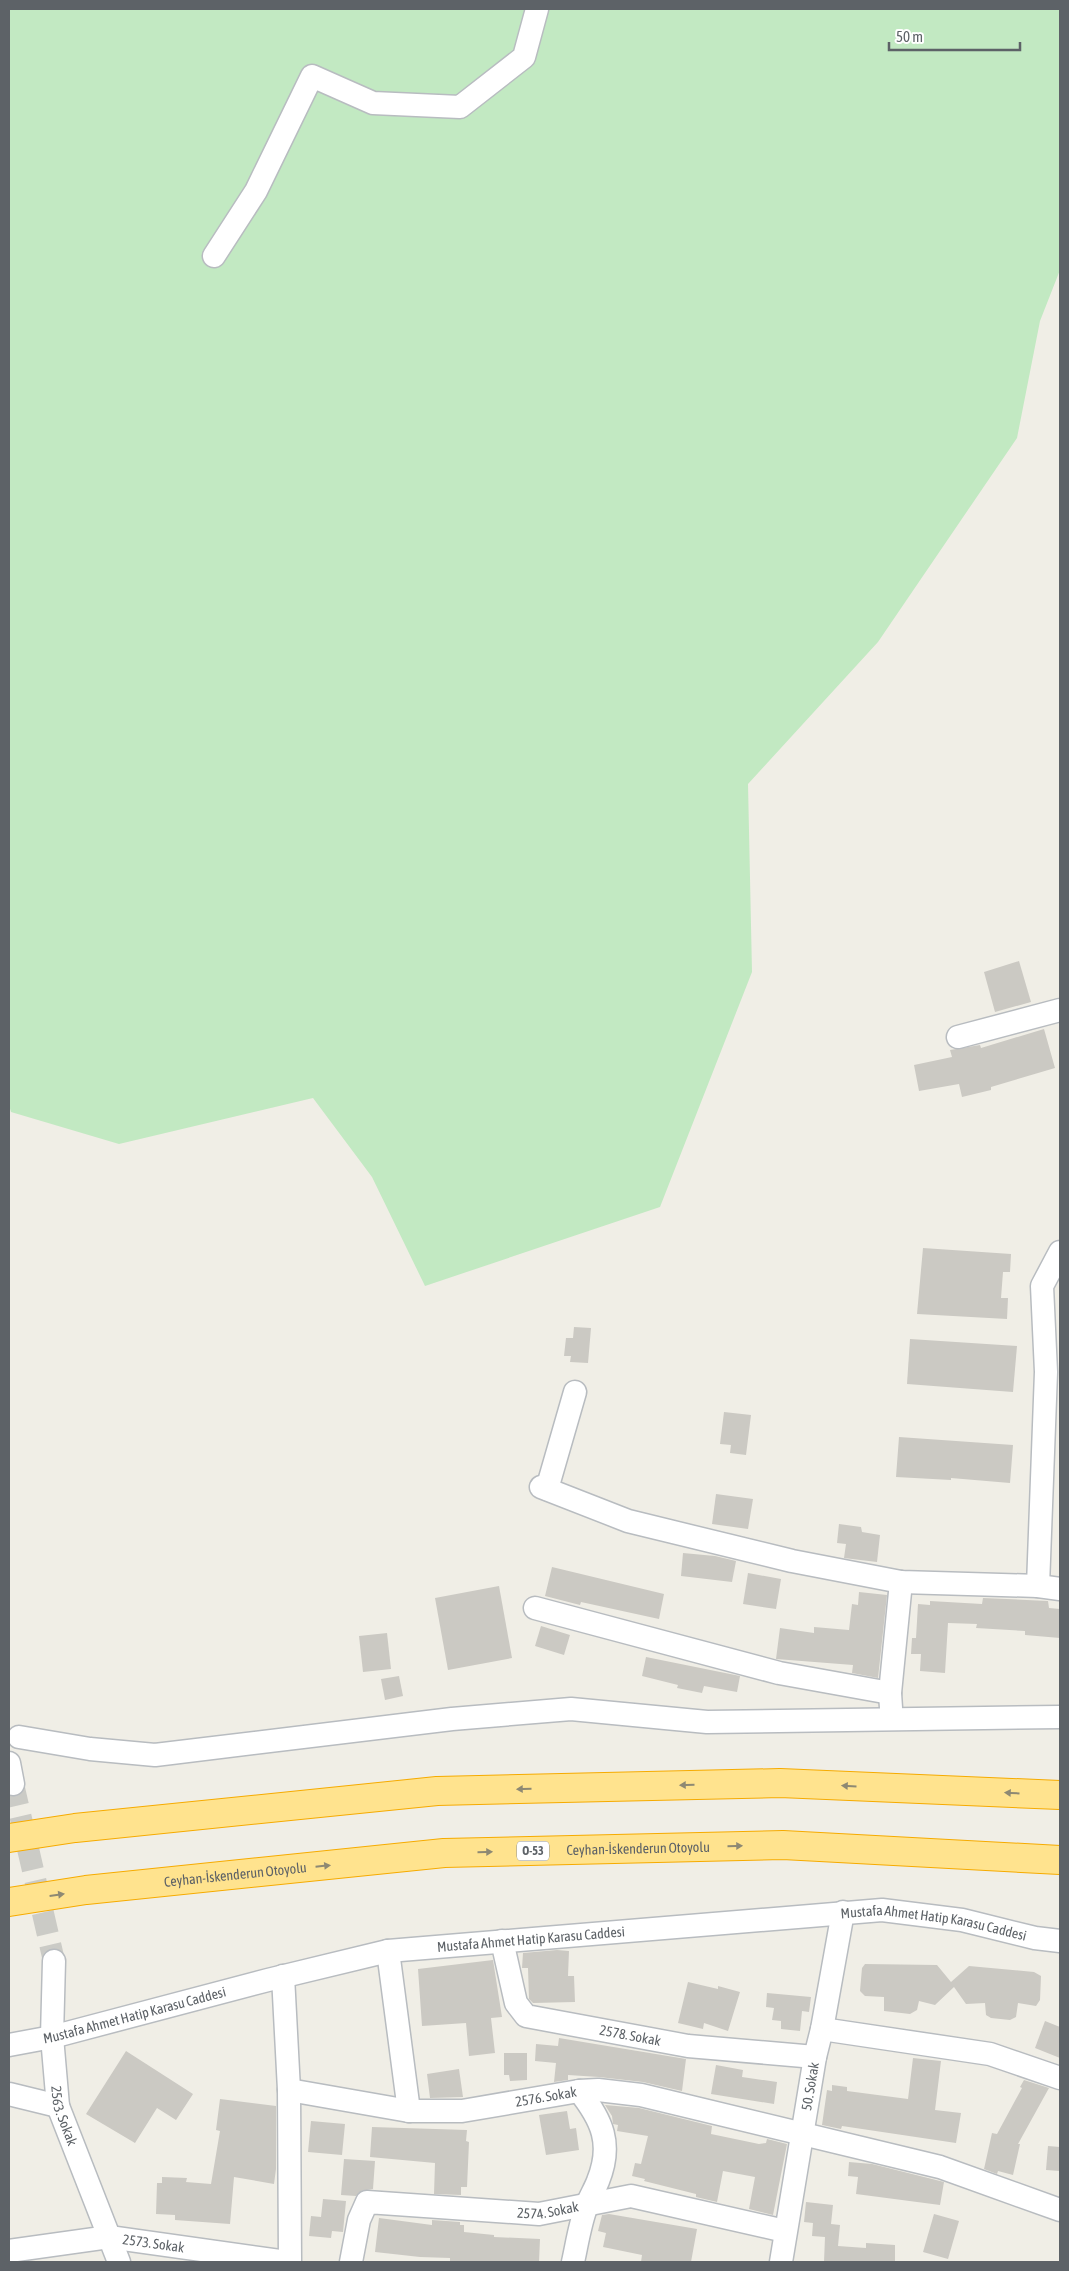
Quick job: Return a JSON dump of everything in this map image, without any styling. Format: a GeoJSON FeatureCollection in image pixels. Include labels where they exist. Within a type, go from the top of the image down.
{"type":"FeatureCollection","features":[{"type":"Feature","properties":{"kind":"highway"},"geometry":{"type":"LineString","coordinates":[[9,1838],[75,1828],[437,1791],[780,1782],[1060,1795]]}},
{"type":"Feature","properties":{"kind":"highway","name":"Ceyhan-İskenderun Otoyolu"},"geometry":{"type":"LineString","coordinates":[[9,1902],[86,1890],[444,1853],[783,1845],[1060,1860]]}},
{"type":"Feature","properties":{"kind":"street"},"geometry":{"type":"LineString","coordinates":[[214,256],[256,191],[312,76],[373,103],[460,107],[524,57],[537,9]]}},
{"type":"Feature","properties":{"kind":"street"},"geometry":{"type":"LineString","coordinates":[[958,1038],[1060,1010]]}},
{"type":"Feature","properties":{"kind":"street"},"geometry":{"type":"LineString","coordinates":[[1038,1586],[1053,1424],[1046,1372],[1052,1324],[1042,1286],[1060,1252]]}},
{"type":"Feature","properties":{"kind":"street"},"geometry":{"type":"LineString","coordinates":[[574,1392],[544,1488],[628,1522],[792,1561],[901,1582],[1038,1586],[1060,1589]]}},
{"type":"Feature","properties":{"kind":"street"},"geometry":{"type":"LineString","coordinates":[[892,1720],[890,1692],[901,1582]]}},
{"type":"Feature","properties":{"kind":"street"},"geometry":{"type":"LineString","coordinates":[[535,1608],[688,1651],[779,1673],[890,1692]]}},
{"type":"Feature","properties":{"kind":"street"},"geometry":{"type":"LineString","coordinates":[[12,1737],[90,1749],[155,1755],[443,1720],[571,1709],[707,1722],[1060,1717]]}},
{"type":"Feature","properties":{"kind":"street","name":"Mustafa Ahmet Hatip Karasu Caddesi"},"geometry":{"type":"LineString","coordinates":[[9,2045],[52,2037],[283,1976],[388,1951],[882,1910],[962,1920],[1035,1938],[1060,1941]]}},
{"type":"Feature","properties":{"kind":"street","name":"50. Sokak"},"geometry":{"type":"LineString","coordinates":[[781,2262],[815,2057],[822,2029],[843,1912]]}},
{"type":"Feature","properties":{"kind":"street","name":"2578. Sokak"},"geometry":{"type":"LineString","coordinates":[[502,1941],[516,2003],[526,2016],[688,2046],[815,2057]]}},
{"type":"Feature","properties":{"kind":"street"},"geometry":{"type":"LineString","coordinates":[[388,1951],[409,2111]]}},
{"type":"Feature","properties":{"kind":"street","name":"2563. Sokak"},"geometry":{"type":"LineString","coordinates":[[54,1961],[52,2037],[58,2106],[119,2262]]}},
{"type":"Feature","properties":{"kind":"street"},"geometry":{"type":"LineString","coordinates":[[283,1976],[289,2090],[288,2262]]}},
{"type":"Feature","properties":{"kind":"street"},"geometry":{"type":"LineString","coordinates":[[822,2029],[990,2054],[1060,2078]]}},
{"type":"Feature","properties":{"kind":"street","name":"2576. Sokak"},"geometry":{"type":"LineString","coordinates":[[289,2090],[409,2111],[462,2111],[598,2090],[640,2095],[940,2167],[1060,2210]]}},
{"type":"Feature","properties":{"kind":"street"},"geometry":{"type":"LineString","coordinates":[[573,2262],[587,2205],[599,2179],[605,2154],[605,2140],[595,2111],[578,2092]]}},
{"type":"Feature","properties":{"kind":"street"},"geometry":{"type":"LineString","coordinates":[[9,2094],[58,2106]]}},
{"type":"Feature","properties":{"kind":"street","name":"2574. Sokak"},"geometry":{"type":"LineString","coordinates":[[351,2262],[358,2220],[367,2202],[539,2214],[630,2196],[785,2232]]}},
{"type":"Feature","properties":{"kind":"street","name":"2573. Sokak"},"geometry":{"type":"LineString","coordinates":[[9,2251],[109,2237],[288,2262]]}},
{"type":"Feature","properties":{"kind":"green space"},"geometry":{"type":"Polygon","coordinates":[[[9,9],[1060,9],[1060,270],[1040,321],[1017,438],[878,642],[748,784],[752,972],[660,1207],[425,1286],[372,1177],[313,1098],[119,1144],[11,1112],[9,1105],[9,9]]]}},
{"type":"Feature","properties":{"kind":"building"},"geometry":{"type":"Polygon","coordinates":[[[1019,961],[1031,1002],[995,1012],[984,972],[1019,961]]]}},
{"type":"Feature","properties":{"kind":"building"},"geometry":{"type":"Polygon","coordinates":[[[1044,1029],[1055,1068],[991,1087],[991,1090],[962,1097],[959,1084],[919,1091],[914,1065],[952,1057],[950,1050],[980,1045],[981,1048],[1044,1029]]]}},
{"type":"Feature","properties":{"kind":"building"},"geometry":{"type":"Polygon","coordinates":[[[923,1248],[1011,1254],[1010,1272],[1003,1272],[1001,1298],[1008,1298],[1007,1319],[917,1314],[923,1248]]]}},
{"type":"Feature","properties":{"kind":"building"},"geometry":{"type":"Polygon","coordinates":[[[574,1327],[591,1328],[588,1363],[570,1362],[571,1356],[564,1356],[566,1338],[573,1338],[574,1327]]]}},
{"type":"Feature","properties":{"kind":"building"},"geometry":{"type":"Polygon","coordinates":[[[910,1339],[1017,1346],[1013,1392],[907,1384],[910,1339]]]}},
{"type":"Feature","properties":{"kind":"building"},"geometry":{"type":"Polygon","coordinates":[[[724,1412],[751,1415],[746,1455],[730,1453],[731,1445],[720,1444],[724,1412]]]}},
{"type":"Feature","properties":{"kind":"building"},"geometry":{"type":"Polygon","coordinates":[[[899,1437],[1013,1445],[1010,1483],[951,1478],[951,1480],[896,1477],[899,1437]]]}},
{"type":"Feature","properties":{"kind":"building"},"geometry":{"type":"Polygon","coordinates":[[[716,1494],[753,1499],[748,1529],[712,1524],[716,1494]]]}},
{"type":"Feature","properties":{"kind":"building"},"geometry":{"type":"Polygon","coordinates":[[[839,1524],[861,1527],[862,1532],[880,1535],[877,1562],[844,1558],[846,1544],[837,1543],[839,1524]]]}},
{"type":"Feature","properties":{"kind":"building"},"geometry":{"type":"Polygon","coordinates":[[[683,1553],[715,1556],[736,1561],[732,1582],[681,1576],[683,1553]]]}},
{"type":"Feature","properties":{"kind":"building"},"geometry":{"type":"Polygon","coordinates":[[[552,1567],[664,1594],[659,1619],[581,1602],[580,1605],[545,1596],[552,1567]]]}},
{"type":"Feature","properties":{"kind":"building"},"geometry":{"type":"Polygon","coordinates":[[[748,1573],[781,1579],[776,1609],[743,1604],[748,1573]]]}},
{"type":"Feature","properties":{"kind":"building"},"geometry":{"type":"Polygon","coordinates":[[[499,1586],[512,1658],[448,1670],[435,1598],[499,1586]]]}},
{"type":"Feature","properties":{"kind":"building"},"geometry":{"type":"Polygon","coordinates":[[[859,1592],[887,1595],[878,1678],[852,1673],[853,1665],[776,1659],[780,1628],[814,1633],[814,1627],[849,1630],[852,1604],[858,1605],[859,1592]]]}},
{"type":"Feature","properties":{"kind":"building"},"geometry":{"type":"Polygon","coordinates":[[[983,1598],[1048,1601],[1049,1608],[1060,1609],[1060,1638],[1025,1635],[1025,1631],[976,1628],[977,1624],[948,1623],[945,1673],[920,1671],[921,1654],[911,1654],[912,1638],[916,1638],[918,1604],[930,1605],[930,1601],[982,1604],[983,1598]]]}},
{"type":"Feature","properties":{"kind":"building"},"geometry":{"type":"Polygon","coordinates":[[[541,1626],[570,1635],[564,1655],[535,1646],[541,1626]]]}},
{"type":"Feature","properties":{"kind":"building"},"geometry":{"type":"Polygon","coordinates":[[[387,1633],[391,1669],[363,1672],[359,1636],[387,1633]]]}},
{"type":"Feature","properties":{"kind":"building"},"geometry":{"type":"Polygon","coordinates":[[[646,1657],[740,1676],[737,1692],[704,1686],[702,1693],[677,1688],[678,1685],[642,1676],[646,1657]]]}},
{"type":"Feature","properties":{"kind":"building"},"geometry":{"type":"Polygon","coordinates":[[[399,1676],[403,1696],[385,1700],[381,1679],[399,1676]]]}},
{"type":"Feature","properties":{"kind":"building"},"geometry":{"type":"Polygon","coordinates":[[[557,1950],[569,1951],[568,1976],[574,1976],[575,2002],[533,2003],[529,1999],[528,1968],[522,1968],[523,1953],[557,1950]]]}},
{"type":"Feature","properties":{"kind":"building"},"geometry":{"type":"Polygon","coordinates":[[[493,1960],[502,2017],[491,2018],[495,2053],[469,2056],[466,2023],[422,2026],[418,1969],[493,1960]]]}},
{"type":"Feature","properties":{"kind":"building"},"geometry":{"type":"Polygon","coordinates":[[[865,1964],[937,1965],[951,1982],[969,1966],[1034,1972],[1041,1976],[1040,2000],[1036,2006],[1018,2003],[1016,2017],[1010,2020],[991,2018],[986,2015],[985,2003],[966,2004],[954,1987],[935,2005],[919,2001],[917,2010],[910,2014],[884,2011],[884,1997],[865,1996],[860,1991],[862,1968],[865,1964]]]}},
{"type":"Feature","properties":{"kind":"building"},"geometry":{"type":"Polygon","coordinates":[[[688,1982],[718,1989],[718,1986],[740,1992],[728,2031],[704,2023],[703,2029],[678,2023],[688,1982]]]}},
{"type":"Feature","properties":{"kind":"building"},"geometry":{"type":"Polygon","coordinates":[[[767,1993],[811,1997],[809,2012],[802,2011],[800,2031],[781,2029],[781,2021],[772,2020],[774,2008],[766,2007],[767,1993]]]}},
{"type":"Feature","properties":{"kind":"building"},"geometry":{"type":"Polygon","coordinates":[[[1045,2021],[1060,2027],[1060,2058],[1035,2048],[1045,2021]]]}},
{"type":"Feature","properties":{"kind":"building"},"geometry":{"type":"Polygon","coordinates":[[[559,2038],[686,2059],[682,2091],[643,2082],[599,2077],[568,2075],[568,2080],[554,2082],[556,2063],[535,2061],[536,2044],[558,2046],[559,2038]]]}},
{"type":"Feature","properties":{"kind":"building"},"geometry":{"type":"Polygon","coordinates":[[[126,2051],[193,2094],[176,2120],[157,2108],[135,2143],[86,2114],[126,2051]]]}},
{"type":"Feature","properties":{"kind":"building"},"geometry":{"type":"Polygon","coordinates":[[[504,2053],[527,2053],[527,2080],[510,2081],[509,2075],[504,2075],[504,2053]]]}},
{"type":"Feature","properties":{"kind":"building"},"geometry":{"type":"Polygon","coordinates":[[[913,2058],[941,2061],[935,2110],[961,2113],[956,2143],[842,2126],[841,2129],[822,2125],[827,2090],[832,2091],[832,2085],[847,2087],[847,2091],[908,2099],[913,2058]]]}},
{"type":"Feature","properties":{"kind":"building"},"geometry":{"type":"Polygon","coordinates":[[[716,2065],[743,2070],[742,2077],[777,2082],[774,2104],[711,2094],[716,2065]]]}},
{"type":"Feature","properties":{"kind":"building"},"geometry":{"type":"Polygon","coordinates":[[[459,2069],[463,2097],[430,2098],[427,2074],[459,2069]]]}},
{"type":"Feature","properties":{"kind":"building"},"geometry":{"type":"Polygon","coordinates":[[[1024,2080],[1049,2088],[1018,2144],[1020,2144],[1013,2175],[998,2171],[997,2174],[984,2169],[992,2133],[997,2134],[1022,2088],[1020,2087],[1024,2080]]]}},
{"type":"Feature","properties":{"kind":"building"},"geometry":{"type":"Polygon","coordinates":[[[220,2099],[276,2106],[276,2169],[274,2184],[234,2177],[230,2224],[175,2220],[175,2215],[156,2214],[157,2183],[162,2183],[162,2177],[187,2178],[186,2182],[211,2184],[220,2131],[216,2130],[220,2099]]]}},
{"type":"Feature","properties":{"kind":"building"},"geometry":{"type":"Polygon","coordinates":[[[605,2105],[639,2108],[712,2126],[711,2134],[759,2144],[766,2143],[767,2139],[787,2144],[773,2215],[749,2209],[755,2177],[723,2171],[717,2202],[696,2197],[696,2194],[644,2181],[645,2179],[632,2176],[635,2163],[641,2164],[648,2136],[617,2131],[618,2125],[613,2124],[612,2116],[605,2105]]]}},
{"type":"Feature","properties":{"kind":"building"},"geometry":{"type":"Polygon","coordinates":[[[567,2111],[570,2129],[576,2128],[579,2150],[546,2155],[539,2115],[567,2111]]]}},
{"type":"Feature","properties":{"kind":"building"},"geometry":{"type":"Polygon","coordinates":[[[311,2121],[345,2124],[342,2155],[308,2152],[311,2121]]]}},
{"type":"Feature","properties":{"kind":"building"},"geometry":{"type":"Polygon","coordinates":[[[372,2127],[467,2130],[466,2141],[469,2142],[467,2187],[461,2187],[461,2195],[434,2194],[435,2163],[370,2157],[372,2127]]]}},
{"type":"Feature","properties":{"kind":"building"},"geometry":{"type":"Polygon","coordinates":[[[1048,2146],[1060,2147],[1060,2171],[1046,2170],[1048,2146]]]}},
{"type":"Feature","properties":{"kind":"building"},"geometry":{"type":"Polygon","coordinates":[[[344,2159],[375,2161],[373,2189],[361,2191],[356,2196],[341,2195],[344,2159]]]}},
{"type":"Feature","properties":{"kind":"building"},"geometry":{"type":"Polygon","coordinates":[[[849,2162],[872,2164],[944,2182],[940,2205],[856,2194],[858,2177],[848,2176],[849,2162]]]}},
{"type":"Feature","properties":{"kind":"building"},"geometry":{"type":"Polygon","coordinates":[[[323,2199],[346,2201],[343,2232],[332,2231],[331,2238],[309,2236],[311,2216],[321,2217],[323,2199]]]}},
{"type":"Feature","properties":{"kind":"building"},"geometry":{"type":"Polygon","coordinates":[[[806,2202],[833,2205],[831,2224],[840,2225],[838,2246],[866,2248],[866,2243],[895,2245],[895,2262],[824,2262],[825,2237],[812,2236],[813,2223],[804,2222],[806,2202]]]}},
{"type":"Feature","properties":{"kind":"building"},"geometry":{"type":"Polygon","coordinates":[[[609,2214],[697,2229],[691,2262],[641,2262],[642,2255],[603,2247],[606,2233],[598,2231],[602,2215],[609,2214]]]}},
{"type":"Feature","properties":{"kind":"building"},"geometry":{"type":"Polygon","coordinates":[[[934,2214],[959,2221],[948,2259],[923,2252],[934,2214]]]}},
{"type":"Feature","properties":{"kind":"building"},"geometry":{"type":"Polygon","coordinates":[[[379,2218],[432,2225],[432,2220],[460,2222],[460,2225],[464,2225],[464,2232],[494,2235],[494,2237],[540,2239],[539,2262],[450,2262],[450,2258],[375,2252],[379,2218]]]}},
{"type":"Feature","properties":{"kind":"tunnel"},"geometry":{"type":"LineString","coordinates":[[13,1784],[54,1961]]}}]}
